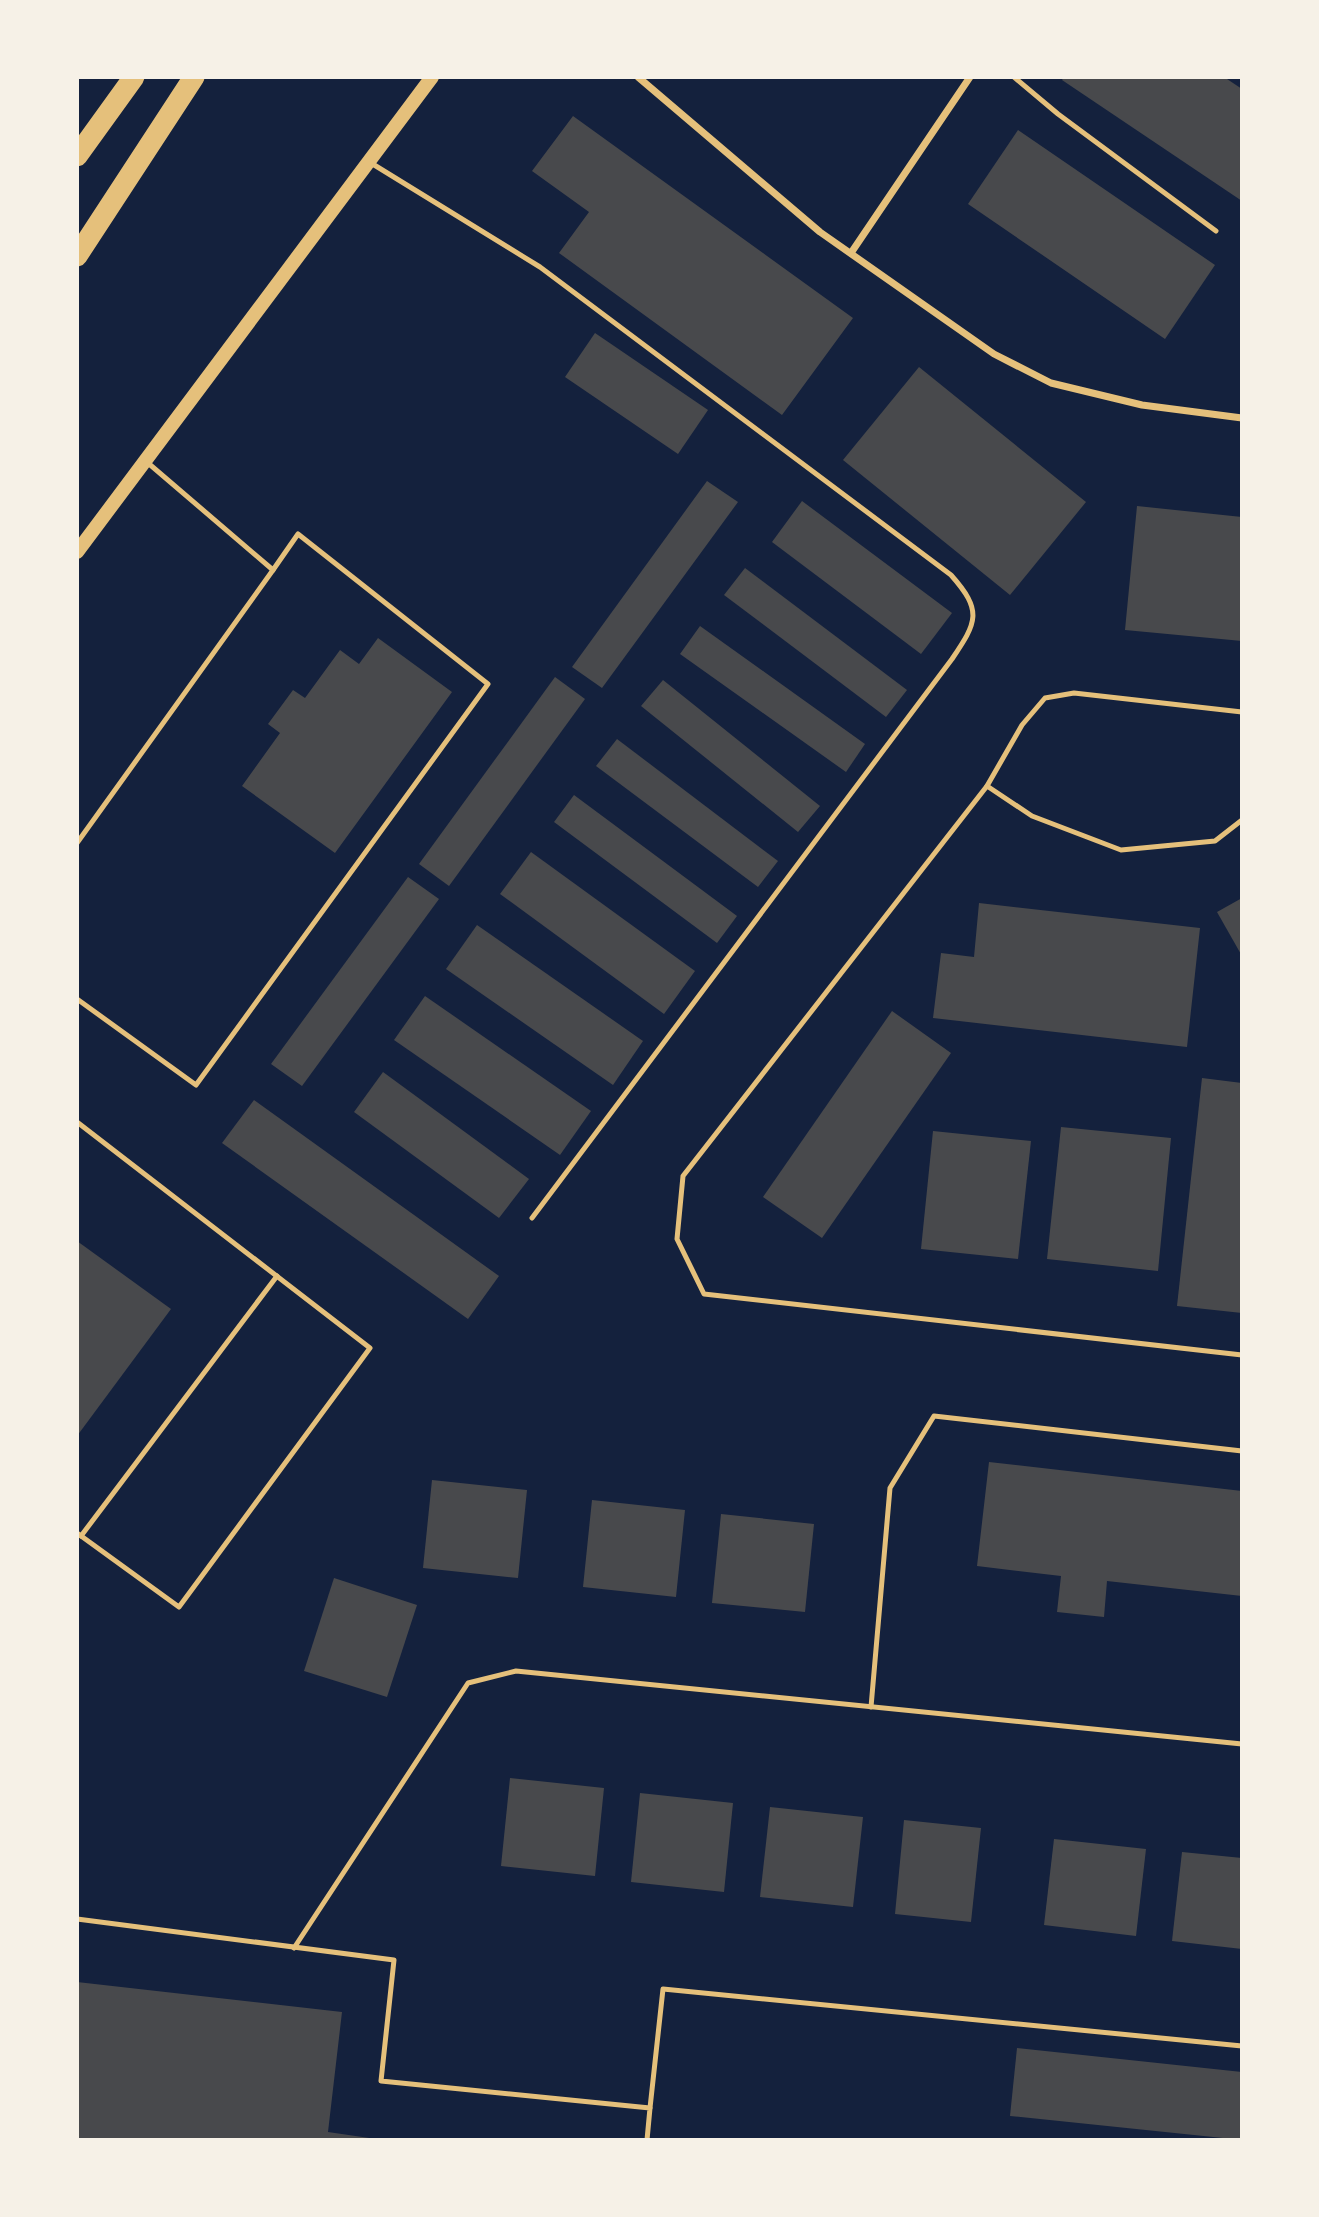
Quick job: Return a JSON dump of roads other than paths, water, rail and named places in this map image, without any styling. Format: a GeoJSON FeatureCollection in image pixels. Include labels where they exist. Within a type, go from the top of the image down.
{"type":"FeatureCollection","features":[{"type":"Feature","properties":{"kind":"highway"},"geometry":{"type":"LineString","coordinates":[[77,156],[134,77]]}},
{"type":"Feature","properties":{"kind":"highway"},"geometry":{"type":"LineString","coordinates":[[77,256],[194,77]]}},
{"type":"Feature","properties":{"kind":"main road"},"geometry":{"type":"LineString","coordinates":[[77,552],[432,77]]}},
{"type":"Feature","properties":{"kind":"street"},"geometry":{"type":"LineString","coordinates":[[638,77],[820,232],[994,354],[1051,383],[1142,405],[1242,418]]}},
{"type":"Feature","properties":{"kind":"street"},"geometry":{"type":"LineString","coordinates":[[851,253],[970,77]]}},
{"type":"Feature","properties":{"kind":"lane"},"geometry":{"type":"LineString","coordinates":[[1014,77],[1216,231]]}},
{"type":"Feature","properties":{"kind":"lane"},"geometry":{"type":"LineString","coordinates":[[369,162],[540,267],[951,575],[967,593],[974,610],[972,630],[951,659],[532,1218]]}},
{"type":"Feature","properties":{"kind":"lane"},"geometry":{"type":"LineString","coordinates":[[145,460],[273,570]]}},
{"type":"Feature","properties":{"kind":"lane"},"geometry":{"type":"LineString","coordinates":[[77,843],[298,534],[488,684],[196,1085],[77,999]]}},
{"type":"Feature","properties":{"kind":"lane"},"geometry":{"type":"LineString","coordinates":[[1242,712],[1074,693],[1045,698],[1022,725],[987,786],[683,1176],[677,1238],[704,1294],[1242,1355]]}},
{"type":"Feature","properties":{"kind":"lane"},"geometry":{"type":"LineString","coordinates":[[987,786],[1032,816],[1121,850],[1215,841],[1242,820]]}},
{"type":"Feature","properties":{"kind":"lane"},"geometry":{"type":"LineString","coordinates":[[77,1122],[277,1276],[370,1348],[179,1607],[79,1534],[277,1276]]}},
{"type":"Feature","properties":{"kind":"lane"},"geometry":{"type":"LineString","coordinates":[[871,1707],[890,1488],[934,1416],[1242,1451]]}},
{"type":"Feature","properties":{"kind":"lane"},"geometry":{"type":"LineString","coordinates":[[293,1948],[468,1682],[516,1671],[1242,1744]]}},
{"type":"Feature","properties":{"kind":"lane"},"geometry":{"type":"LineString","coordinates":[[77,1919],[394,1960],[381,2081],[650,2108]]}},
{"type":"Feature","properties":{"kind":"lane"},"geometry":{"type":"LineString","coordinates":[[647,2140],[663,1989],[1242,2046]]}}]}
